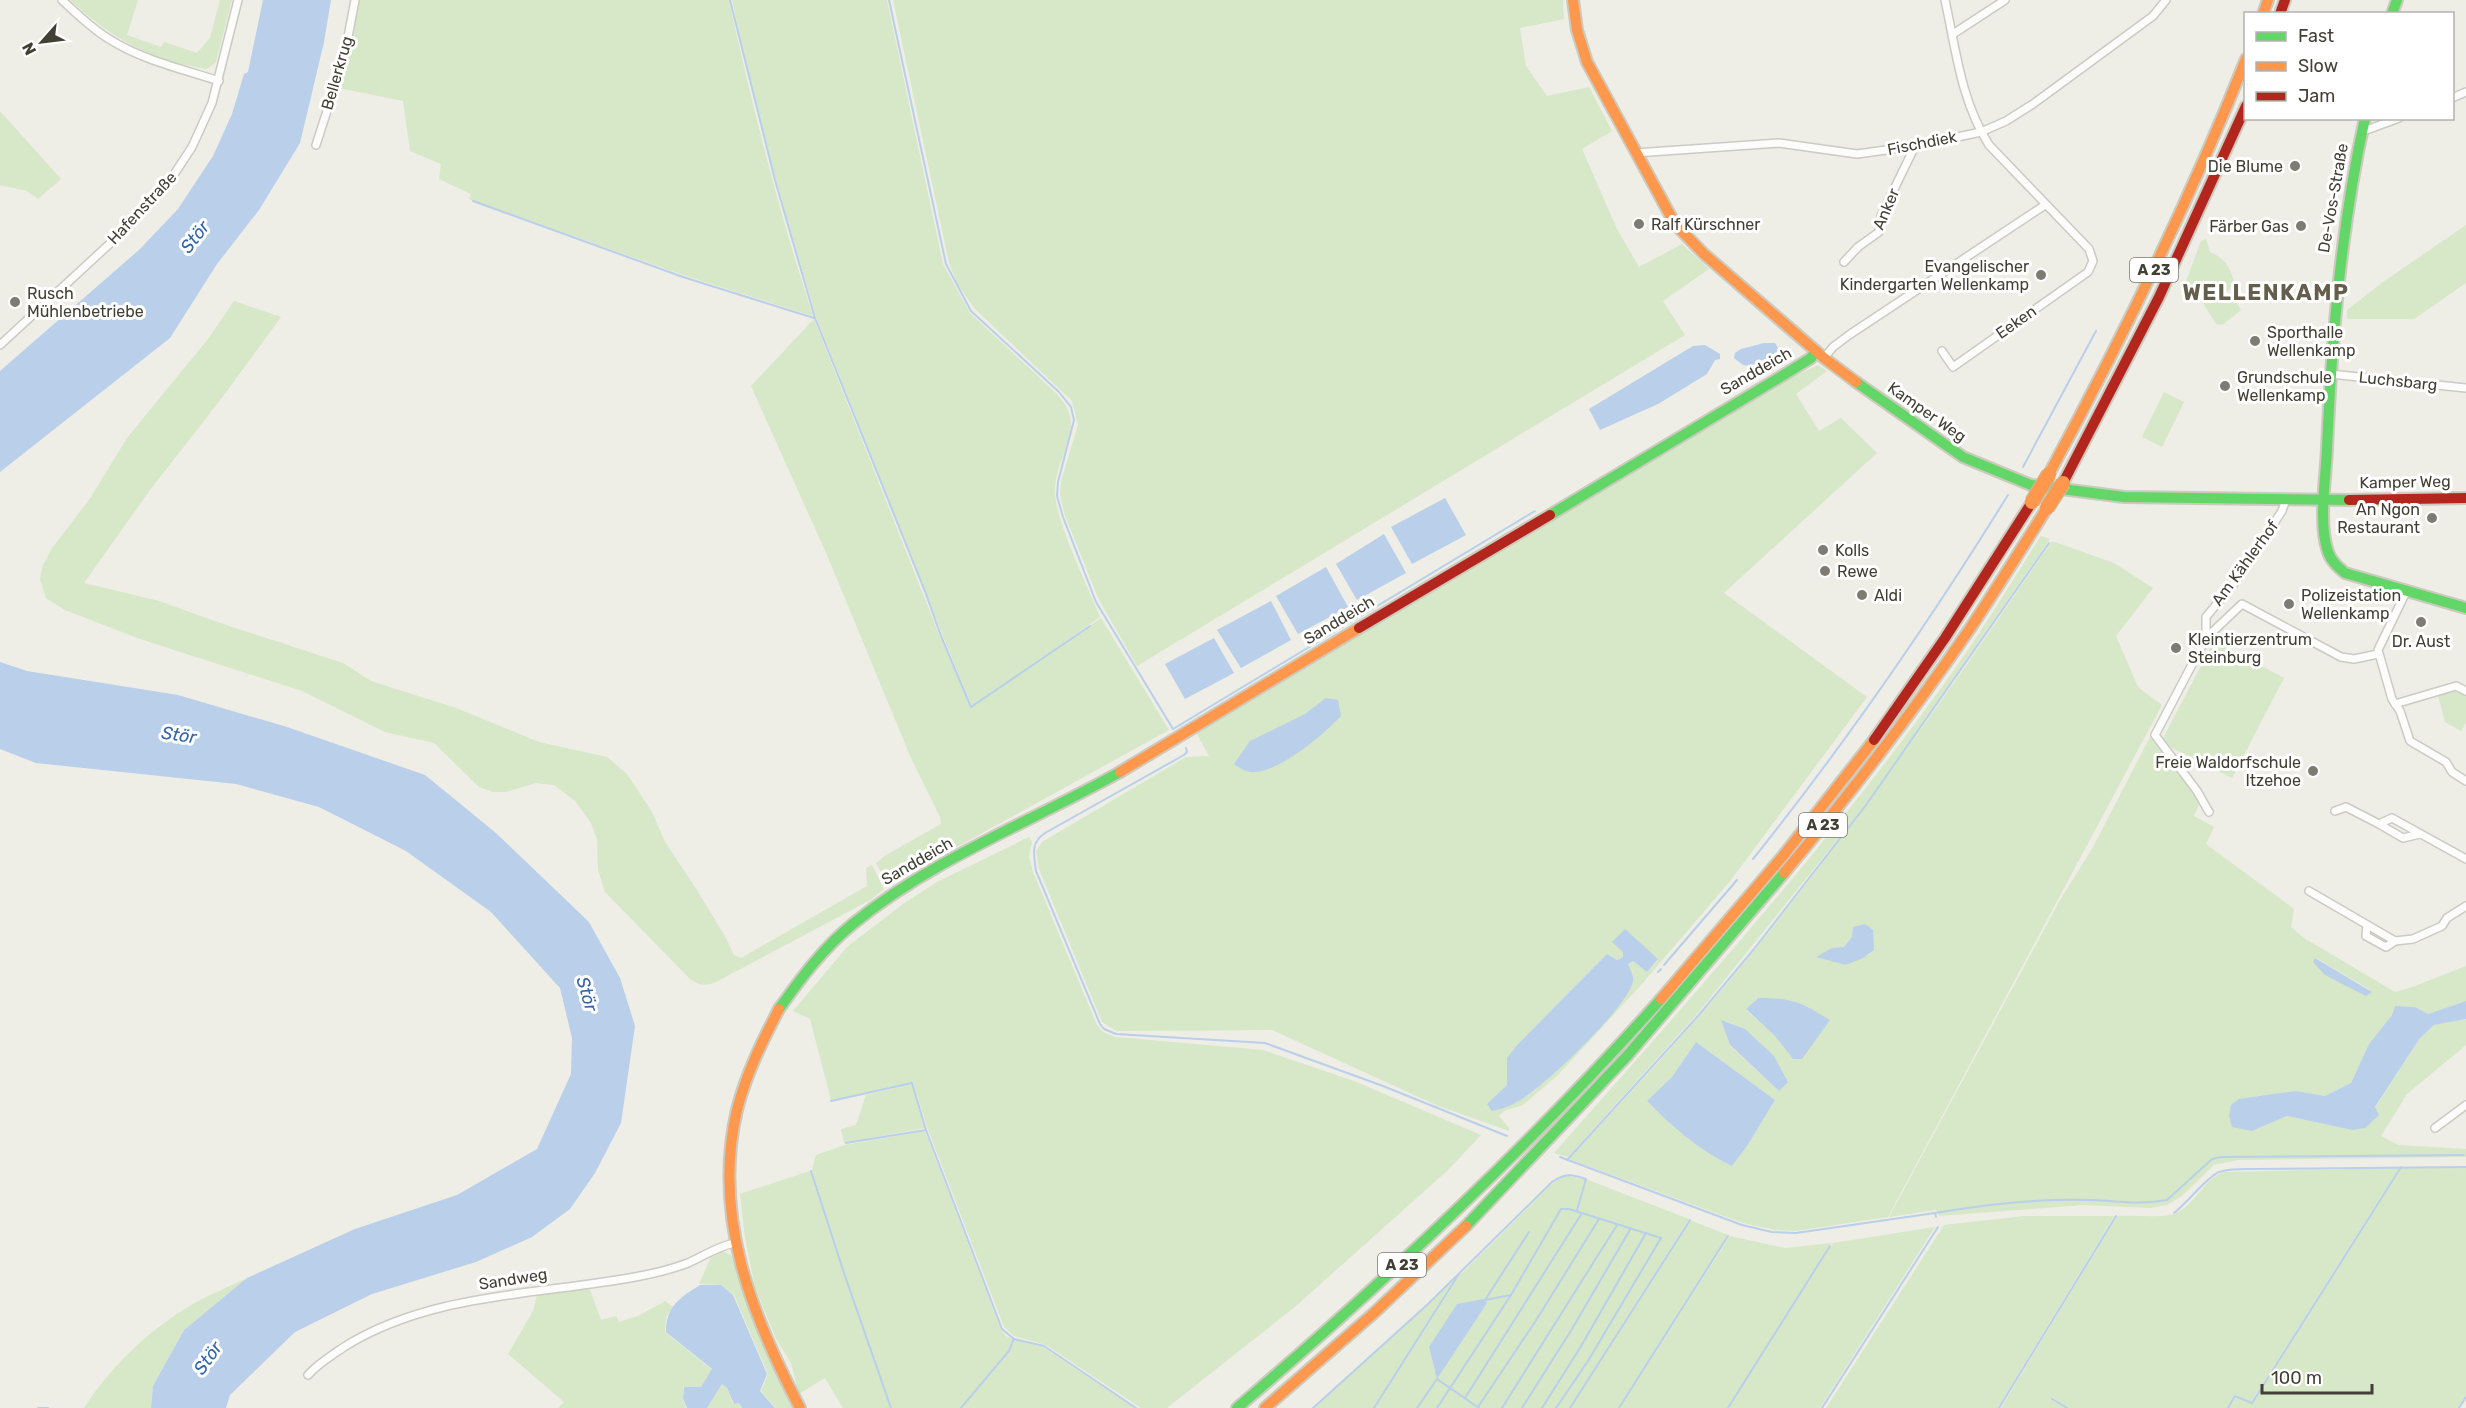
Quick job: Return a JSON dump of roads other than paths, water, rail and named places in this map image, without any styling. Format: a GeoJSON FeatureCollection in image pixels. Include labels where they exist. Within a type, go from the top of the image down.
{"type":"FeatureCollection","features":[{"type":"Feature","properties":{"kind":"main road","name":"Kamper Weg"},"geometry":{"type":"LineString","coordinates":[[1573,0],[1577,30],[1587,62],[1670,216],[1685,235],[1820,355],[1941,444],[1984,467],[2031,485],[2124,497],[2325,500],[2466,498]]}},
{"type":"Feature","properties":{"kind":"main road","name":"A 23"},"geometry":{"type":"LineString","coordinates":[[1237,1408],[1291,1364],[1422,1246],[1558,1110],[1761,884],[1853,767],[1951,632],[2049,474],[2107,368],[2170,236],[2244,64]]}},
{"type":"Feature","properties":{"kind":"main road","name":"A 23"},"geometry":{"type":"LineString","coordinates":[[1265,1408],[1376,1311],[1458,1234],[1602,1084],[1770,893],[1862,776],[1960,643],[2063,483],[2119,381],[2170,278],[2244,111]]}},
{"type":"Feature","properties":{"kind":"main road","name":"De-Vos-Straße"},"geometry":{"type":"LineString","coordinates":[[2363,125],[2337,274],[2330,374],[2325,500],[2326,546],[2336,565],[2353,576],[2466,608]]}},
{"type":"Feature","properties":{"kind":"main road","name":"Sanddeich"},"geometry":{"type":"LineString","coordinates":[[734,1243],[729,1202],[730,1154],[735,1120],[753,1061],[780,1007],[809,967],[842,932],[872,908],[927,872],[1146,758],[1254,690],[1811,358],[1820,355]]}},
{"type":"Feature","properties":{"kind":"main road"},"geometry":{"type":"LineString","coordinates":[[734,1243],[754,1313],[773,1358],[800,1408]]}},
{"type":"Feature","properties":{"kind":"street"},"geometry":{"type":"LineString","coordinates":[[62,0],[114,43],[136,54],[219,81]]}},
{"type":"Feature","properties":{"kind":"street","name":"Hafenstraße"},"geometry":{"type":"LineString","coordinates":[[0,345],[81,273],[160,193],[192,147],[219,81],[238,0]]}},
{"type":"Feature","properties":{"kind":"street","name":"Bellerkrug"},"geometry":{"type":"LineString","coordinates":[[316,146],[344,58],[355,0]]}},
{"type":"Feature","properties":{"kind":"street"},"geometry":{"type":"LineString","coordinates":[[1945,0],[1969,109],[1989,145],[2045,205]]}},
{"type":"Feature","properties":{"kind":"street"},"geometry":{"type":"LineString","coordinates":[[1953,34],[2005,0]]}},
{"type":"Feature","properties":{"kind":"street","name":"Fischdiek"},"geometry":{"type":"LineString","coordinates":[[1635,153],[1779,143],[1857,154],[1915,146],[1981,132],[2006,121],[2033,104],[2153,16],[2166,0]]}},
{"type":"Feature","properties":{"kind":"street"},"geometry":{"type":"LineString","coordinates":[[2363,125],[2389,120]]}},
{"type":"Feature","properties":{"kind":"street","name":"Anker"},"geometry":{"type":"LineString","coordinates":[[1844,262],[1879,232],[1881,216],[1915,146]]}},
{"type":"Feature","properties":{"kind":"street","name":"Eeken"},"geometry":{"type":"LineString","coordinates":[[1942,351],[1953,367],[2088,272],[2093,264],[2089,249],[2045,205]]}},
{"type":"Feature","properties":{"kind":"street","name":"Sanddeich"},"geometry":{"type":"LineString","coordinates":[[1820,355],[2045,205]]}},
{"type":"Feature","properties":{"kind":"street","name":"Luchsbarg"},"geometry":{"type":"LineString","coordinates":[[2330,374],[2466,388]]}},
{"type":"Feature","properties":{"kind":"street","name":"Am Kählerhof"},"geometry":{"type":"LineString","coordinates":[[2209,812],[2197,791],[2155,735],[2206,638],[2205,617],[2235,582],[2282,511],[2286,499]]}},
{"type":"Feature","properties":{"kind":"street"},"geometry":{"type":"LineString","coordinates":[[2406,592],[2379,647],[2378,654],[2392,699],[2400,711],[2408,738],[2413,744],[2445,762],[2452,772],[2466,781]]}},
{"type":"Feature","properties":{"kind":"street"},"geometry":{"type":"LineString","coordinates":[[2206,638],[2242,604],[2341,657],[2354,659],[2378,654]]}},
{"type":"Feature","properties":{"kind":"street"},"geometry":{"type":"LineString","coordinates":[[2395,704],[2456,686],[2466,691]]}},
{"type":"Feature","properties":{"kind":"street"},"geometry":{"type":"LineString","coordinates":[[2335,812],[2346,807],[2403,838],[2420,834]]}},
{"type":"Feature","properties":{"kind":"street"},"geometry":{"type":"LineString","coordinates":[[2379,824],[2392,818],[2466,859]]}},
{"type":"Feature","properties":{"kind":"street"},"geometry":{"type":"LineString","coordinates":[[2309,891],[2395,941],[2413,939],[2442,926],[2447,918],[2466,906]]}},
{"type":"Feature","properties":{"kind":"street"},"geometry":{"type":"LineString","coordinates":[[2435,1128],[2466,1105]]}},
{"type":"Feature","properties":{"kind":"street","name":"Sandweg"},"geometry":{"type":"LineString","coordinates":[[308,1375],[317,1365],[352,1343],[380,1327],[409,1317],[468,1302],[636,1277],[686,1263],[734,1243]]}},
{"type":"Feature","properties":{"kind":"water","name":"Stör"},"geometry":{"type":"Polygon","coordinates":[[[263,0],[331,0],[324,42],[300,143],[259,210],[217,264],[170,338],[0,472],[0,371],[140,249],[178,209],[213,156],[232,114],[244,74],[248,72],[263,0]]]}},
{"type":"Feature","properties":{"kind":"water"},"geometry":{"type":"Polygon","coordinates":[[[1764,343],[1775,343],[1781,353],[1749,366],[1743,365],[1734,358],[1735,353],[1741,349],[1764,343]]]}},
{"type":"Feature","properties":{"kind":"water"},"geometry":{"type":"Polygon","coordinates":[[[1705,345],[1720,354],[1720,359],[1715,360],[1707,374],[1658,404],[1600,430],[1589,409],[1693,346],[1705,345]]]}},
{"type":"Feature","properties":{"kind":"water"},"geometry":{"type":"Polygon","coordinates":[[[1445,498],[1466,535],[1412,564],[1391,527],[1445,498]]]}},
{"type":"Feature","properties":{"kind":"water"},"geometry":{"type":"Polygon","coordinates":[[[1384,534],[1406,573],[1357,600],[1336,564],[1384,534]]]}},
{"type":"Feature","properties":{"kind":"water"},"geometry":{"type":"Polygon","coordinates":[[[1326,567],[1348,607],[1298,634],[1276,596],[1326,567]]]}},
{"type":"Feature","properties":{"kind":"water"},"geometry":{"type":"Polygon","coordinates":[[[1271,601],[1291,640],[1241,668],[1217,630],[1271,601]]]}},
{"type":"Feature","properties":{"kind":"water"},"geometry":{"type":"Polygon","coordinates":[[[1214,638],[1234,673],[1185,699],[1165,664],[1214,638]]]}},
{"type":"Feature","properties":{"kind":"water","name":"Stör"},"geometry":{"type":"Polygon","coordinates":[[[0,662],[27,671],[178,695],[287,727],[425,775],[496,833],[589,922],[620,978],[635,1026],[621,1123],[595,1173],[570,1209],[532,1237],[476,1262],[372,1294],[295,1332],[230,1395],[226,1408],[151,1408],[153,1386],[184,1330],[247,1278],[355,1229],[457,1195],[537,1149],[571,1074],[572,1038],[560,988],[491,912],[406,851],[319,807],[236,784],[36,763],[0,749],[0,662]]]}},
{"type":"Feature","properties":{"kind":"water"},"geometry":{"type":"Polygon","coordinates":[[[1326,698],[1338,700],[1341,716],[1302,750],[1267,770],[1247,771],[1234,764],[1250,741],[1305,714],[1326,698]]]}},
{"type":"Feature","properties":{"kind":"water"},"geometry":{"type":"Polygon","coordinates":[[[1865,924],[1873,930],[1874,950],[1863,958],[1846,965],[1816,957],[1832,948],[1844,947],[1852,937],[1853,927],[1865,924]]]}},
{"type":"Feature","properties":{"kind":"water"},"geometry":{"type":"Polygon","coordinates":[[[1625,929],[1658,959],[1647,972],[1633,961],[1628,964],[1633,981],[1619,1006],[1605,1022],[1533,1091],[1514,1104],[1492,1111],[1487,1104],[1507,1085],[1507,1058],[1607,954],[1617,960],[1623,957],[1623,952],[1612,942],[1625,929]]]}},
{"type":"Feature","properties":{"kind":"water"},"geometry":{"type":"Polygon","coordinates":[[[2315,958],[2372,992],[2366,996],[2325,975],[2313,962],[2315,958]]]}},
{"type":"Feature","properties":{"kind":"water"},"geometry":{"type":"Polygon","coordinates":[[[1758,998],[1796,1002],[1830,1020],[1802,1059],[1793,1059],[1775,1036],[1746,1009],[1758,998]]]}},
{"type":"Feature","properties":{"kind":"water"},"geometry":{"type":"Polygon","coordinates":[[[2466,1001],[2466,1019],[2434,1025],[2420,1038],[2375,1107],[2379,1115],[2365,1128],[2352,1130],[2287,1116],[2252,1131],[2232,1127],[2229,1116],[2231,1105],[2239,1099],[2296,1091],[2325,1096],[2351,1083],[2369,1044],[2392,1015],[2395,1006],[2415,1007],[2428,1014],[2466,1001]]]}},
{"type":"Feature","properties":{"kind":"water"},"geometry":{"type":"Polygon","coordinates":[[[1721,1020],[1745,1029],[1774,1056],[1788,1082],[1779,1091],[1730,1045],[1721,1020]]]}},
{"type":"Feature","properties":{"kind":"water"},"geometry":{"type":"Polygon","coordinates":[[[1696,1042],[1775,1100],[1732,1166],[1708,1153],[1687,1137],[1647,1101],[1672,1077],[1696,1042]]]}},
{"type":"Feature","properties":{"kind":"water"},"geometry":{"type":"Polygon","coordinates":[[[700,1285],[721,1285],[733,1295],[767,1374],[760,1391],[775,1408],[742,1408],[739,1403],[734,1404],[727,1388],[722,1384],[707,1408],[687,1408],[683,1398],[684,1387],[701,1387],[712,1369],[666,1332],[668,1316],[675,1304],[700,1285]]]}},
{"type":"Feature","properties":{"kind":"water"},"geometry":{"type":"Polygon","coordinates":[[[1484,1299],[1487,1303],[1437,1379],[1429,1347],[1457,1304],[1484,1299]]]}},
{"type":"Feature","properties":{"kind":"waterway"},"geometry":{"type":"LineString","coordinates":[[730,0],[775,180],[815,318],[971,707],[1090,626]]}},
{"type":"Feature","properties":{"kind":"waterway"},"geometry":{"type":"LineString","coordinates":[[889,0],[946,264],[971,311],[1059,392],[1071,407],[1074,420],[1058,482],[1057,496],[1063,517],[1096,602],[1173,729],[1535,511]]}},
{"type":"Feature","properties":{"kind":"waterway"},"geometry":{"type":"LineString","coordinates":[[473,201],[683,277],[814,318]]}},
{"type":"Feature","properties":{"kind":"waterway"},"geometry":{"type":"LineString","coordinates":[[2023,467],[2096,331]]}},
{"type":"Feature","properties":{"kind":"waterway"},"geometry":{"type":"LineString","coordinates":[[1753,859],[1821,771],[1886,681],[2008,495]]}},
{"type":"Feature","properties":{"kind":"waterway"},"geometry":{"type":"LineString","coordinates":[[1567,1160],[1698,1016],[1754,949],[1866,805],[2049,543]]}},
{"type":"Feature","properties":{"kind":"waterway"},"geometry":{"type":"LineString","coordinates":[[1186,748],[1187,752],[1184,755],[1045,833],[1035,845],[1036,871],[1104,1029],[1116,1034],[1265,1043],[1383,1086],[1507,1136]]}},
{"type":"Feature","properties":{"kind":"waterway"},"geometry":{"type":"LineString","coordinates":[[1664,965],[1737,880]]}},
{"type":"Feature","properties":{"kind":"waterway"},"geometry":{"type":"LineString","coordinates":[[1658,972],[1661,969]]}},
{"type":"Feature","properties":{"kind":"waterway"},"geometry":{"type":"LineString","coordinates":[[831,1101],[912,1083],[926,1130]]}},
{"type":"Feature","properties":{"kind":"waterway"},"geometry":{"type":"LineString","coordinates":[[846,1143],[926,1130],[1002,1329],[1014,1339],[1044,1346],[1136,1408]]}},
{"type":"Feature","properties":{"kind":"waterway"},"geometry":{"type":"LineString","coordinates":[[1935,1213],[2033,1201],[2167,1200],[2212,1159],[2221,1157],[2464,1155]]}},
{"type":"Feature","properties":{"kind":"waterway"},"geometry":{"type":"LineString","coordinates":[[1560,1157],[1742,1225],[1772,1232],[1796,1233],[1935,1213],[1936,1217]]}},
{"type":"Feature","properties":{"kind":"waterway"},"geometry":{"type":"LineString","coordinates":[[2228,1408],[2235,1396],[2252,1403],[2401,1167]]}},
{"type":"Feature","properties":{"kind":"waterway"},"geometry":{"type":"LineString","coordinates":[[2174,1213],[2214,1175],[2228,1170],[2466,1167]]}},
{"type":"Feature","properties":{"kind":"waterway"},"geometry":{"type":"LineString","coordinates":[[811,1171],[891,1408]]}},
{"type":"Feature","properties":{"kind":"waterway"},"geometry":{"type":"LineString","coordinates":[[1313,1408],[1428,1304],[1552,1182],[1569,1175],[1586,1179],[1577,1210]]}},
{"type":"Feature","properties":{"kind":"waterway"},"geometry":{"type":"LineString","coordinates":[[1437,1408],[1511,1295],[1561,1209],[1569,1209],[1661,1238],[1588,1361],[1556,1408]]}},
{"type":"Feature","properties":{"kind":"waterway"},"geometry":{"type":"LineString","coordinates":[[1465,1398],[1582,1213]]}},
{"type":"Feature","properties":{"kind":"waterway"},"geometry":{"type":"LineString","coordinates":[[1999,1408],[2116,1216]]}},
{"type":"Feature","properties":{"kind":"waterway"},"geometry":{"type":"LineString","coordinates":[[1478,1407],[1535,1322],[1599,1219]]}},
{"type":"Feature","properties":{"kind":"waterway"},"geometry":{"type":"LineString","coordinates":[[1570,1408],[1690,1220]]}},
{"type":"Feature","properties":{"kind":"waterway"},"geometry":{"type":"LineString","coordinates":[[1502,1408],[1617,1225]]}},
{"type":"Feature","properties":{"kind":"waterway"},"geometry":{"type":"LineString","coordinates":[[1822,1408],[1938,1227]]}},
{"type":"Feature","properties":{"kind":"waterway"},"geometry":{"type":"LineString","coordinates":[[1522,1408],[1572,1329],[1631,1228]]}},
{"type":"Feature","properties":{"kind":"waterway"},"geometry":{"type":"LineString","coordinates":[[1511,1295],[1485,1300],[1529,1232]]}},
{"type":"Feature","properties":{"kind":"waterway"},"geometry":{"type":"LineString","coordinates":[[1542,1408],[1580,1348],[1646,1233]]}},
{"type":"Feature","properties":{"kind":"waterway"},"geometry":{"type":"LineString","coordinates":[[1619,1408],[1728,1236]]}},
{"type":"Feature","properties":{"kind":"waterway"},"geometry":{"type":"LineString","coordinates":[[1728,1408],[1830,1246]]}},
{"type":"Feature","properties":{"kind":"waterway"},"geometry":{"type":"LineString","coordinates":[[1374,1408],[1459,1274]]}},
{"type":"Feature","properties":{"kind":"waterway"},"geometry":{"type":"LineString","coordinates":[[961,1408],[1009,1351],[1014,1339]]}},
{"type":"Feature","properties":{"kind":"waterway"},"geometry":{"type":"LineString","coordinates":[[1417,1408],[1437,1379],[1479,1408]]}},
{"type":"Feature","properties":{"kind":"waterway"},"geometry":{"type":"LineString","coordinates":[[2459,1408],[2466,1397]]}},
{"type":"Feature","properties":{"kind":"waterway"},"geometry":{"type":"LineString","coordinates":[[2052,1399],[2067,1408]]}},
{"type":"Feature","properties":{"kind":"waterway"},"geometry":{"type":"LineString","coordinates":[[38,1408],[48,1408]]}},
{"type":"Feature","properties":{"kind":"place","name":"Die Blume"},"geometry":{"type":"Point","coordinates":[2295,166]}},
{"type":"Feature","properties":{"kind":"place","name":"Ralf Kürschner"},"geometry":{"type":"Point","coordinates":[1639,224]}},
{"type":"Feature","properties":{"kind":"place","name":"Färber Gas"},"geometry":{"type":"Point","coordinates":[2301,226]}},
{"type":"Feature","properties":{"kind":"place","name":"Evangelischer Kindergarten Wellenkamp"},"geometry":{"type":"Point","coordinates":[2041,275]}},
{"type":"Feature","properties":{"kind":"place","name":"Rusch Mühlenbetriebe"},"geometry":{"type":"Point","coordinates":[15,302]}},
{"type":"Feature","properties":{"kind":"place","name":"Sporthalle Wellenkamp"},"geometry":{"type":"Point","coordinates":[2255,341]}},
{"type":"Feature","properties":{"kind":"place","name":"Grundschule Wellenkamp"},"geometry":{"type":"Point","coordinates":[2225,386]}},
{"type":"Feature","properties":{"kind":"place","name":"An Ngon Restaurant"},"geometry":{"type":"Point","coordinates":[2432,518]}},
{"type":"Feature","properties":{"kind":"place","name":"Kolls"},"geometry":{"type":"Point","coordinates":[1823,550]}},
{"type":"Feature","properties":{"kind":"place","name":"Rewe"},"geometry":{"type":"Point","coordinates":[1825,571]}},
{"type":"Feature","properties":{"kind":"place","name":"Aldi"},"geometry":{"type":"Point","coordinates":[1862,595]}},
{"type":"Feature","properties":{"kind":"place","name":"Polizeistation Wellenkamp"},"geometry":{"type":"Point","coordinates":[2289,604]}},
{"type":"Feature","properties":{"kind":"place","name":"Dr. Aust"},"geometry":{"type":"Point","coordinates":[2421,622]}},
{"type":"Feature","properties":{"kind":"place","name":"Kleintierzentrum Steinburg"},"geometry":{"type":"Point","coordinates":[2176,648]}},
{"type":"Feature","properties":{"kind":"place","name":"Freie Waldorfschule Itzehoe"},"geometry":{"type":"Point","coordinates":[2313,771]}},
{"type":"Feature","properties":{"kind":"district","name":"WELLENKAMP"},"geometry":{"type":"Point","coordinates":[2266,292]}}]}
